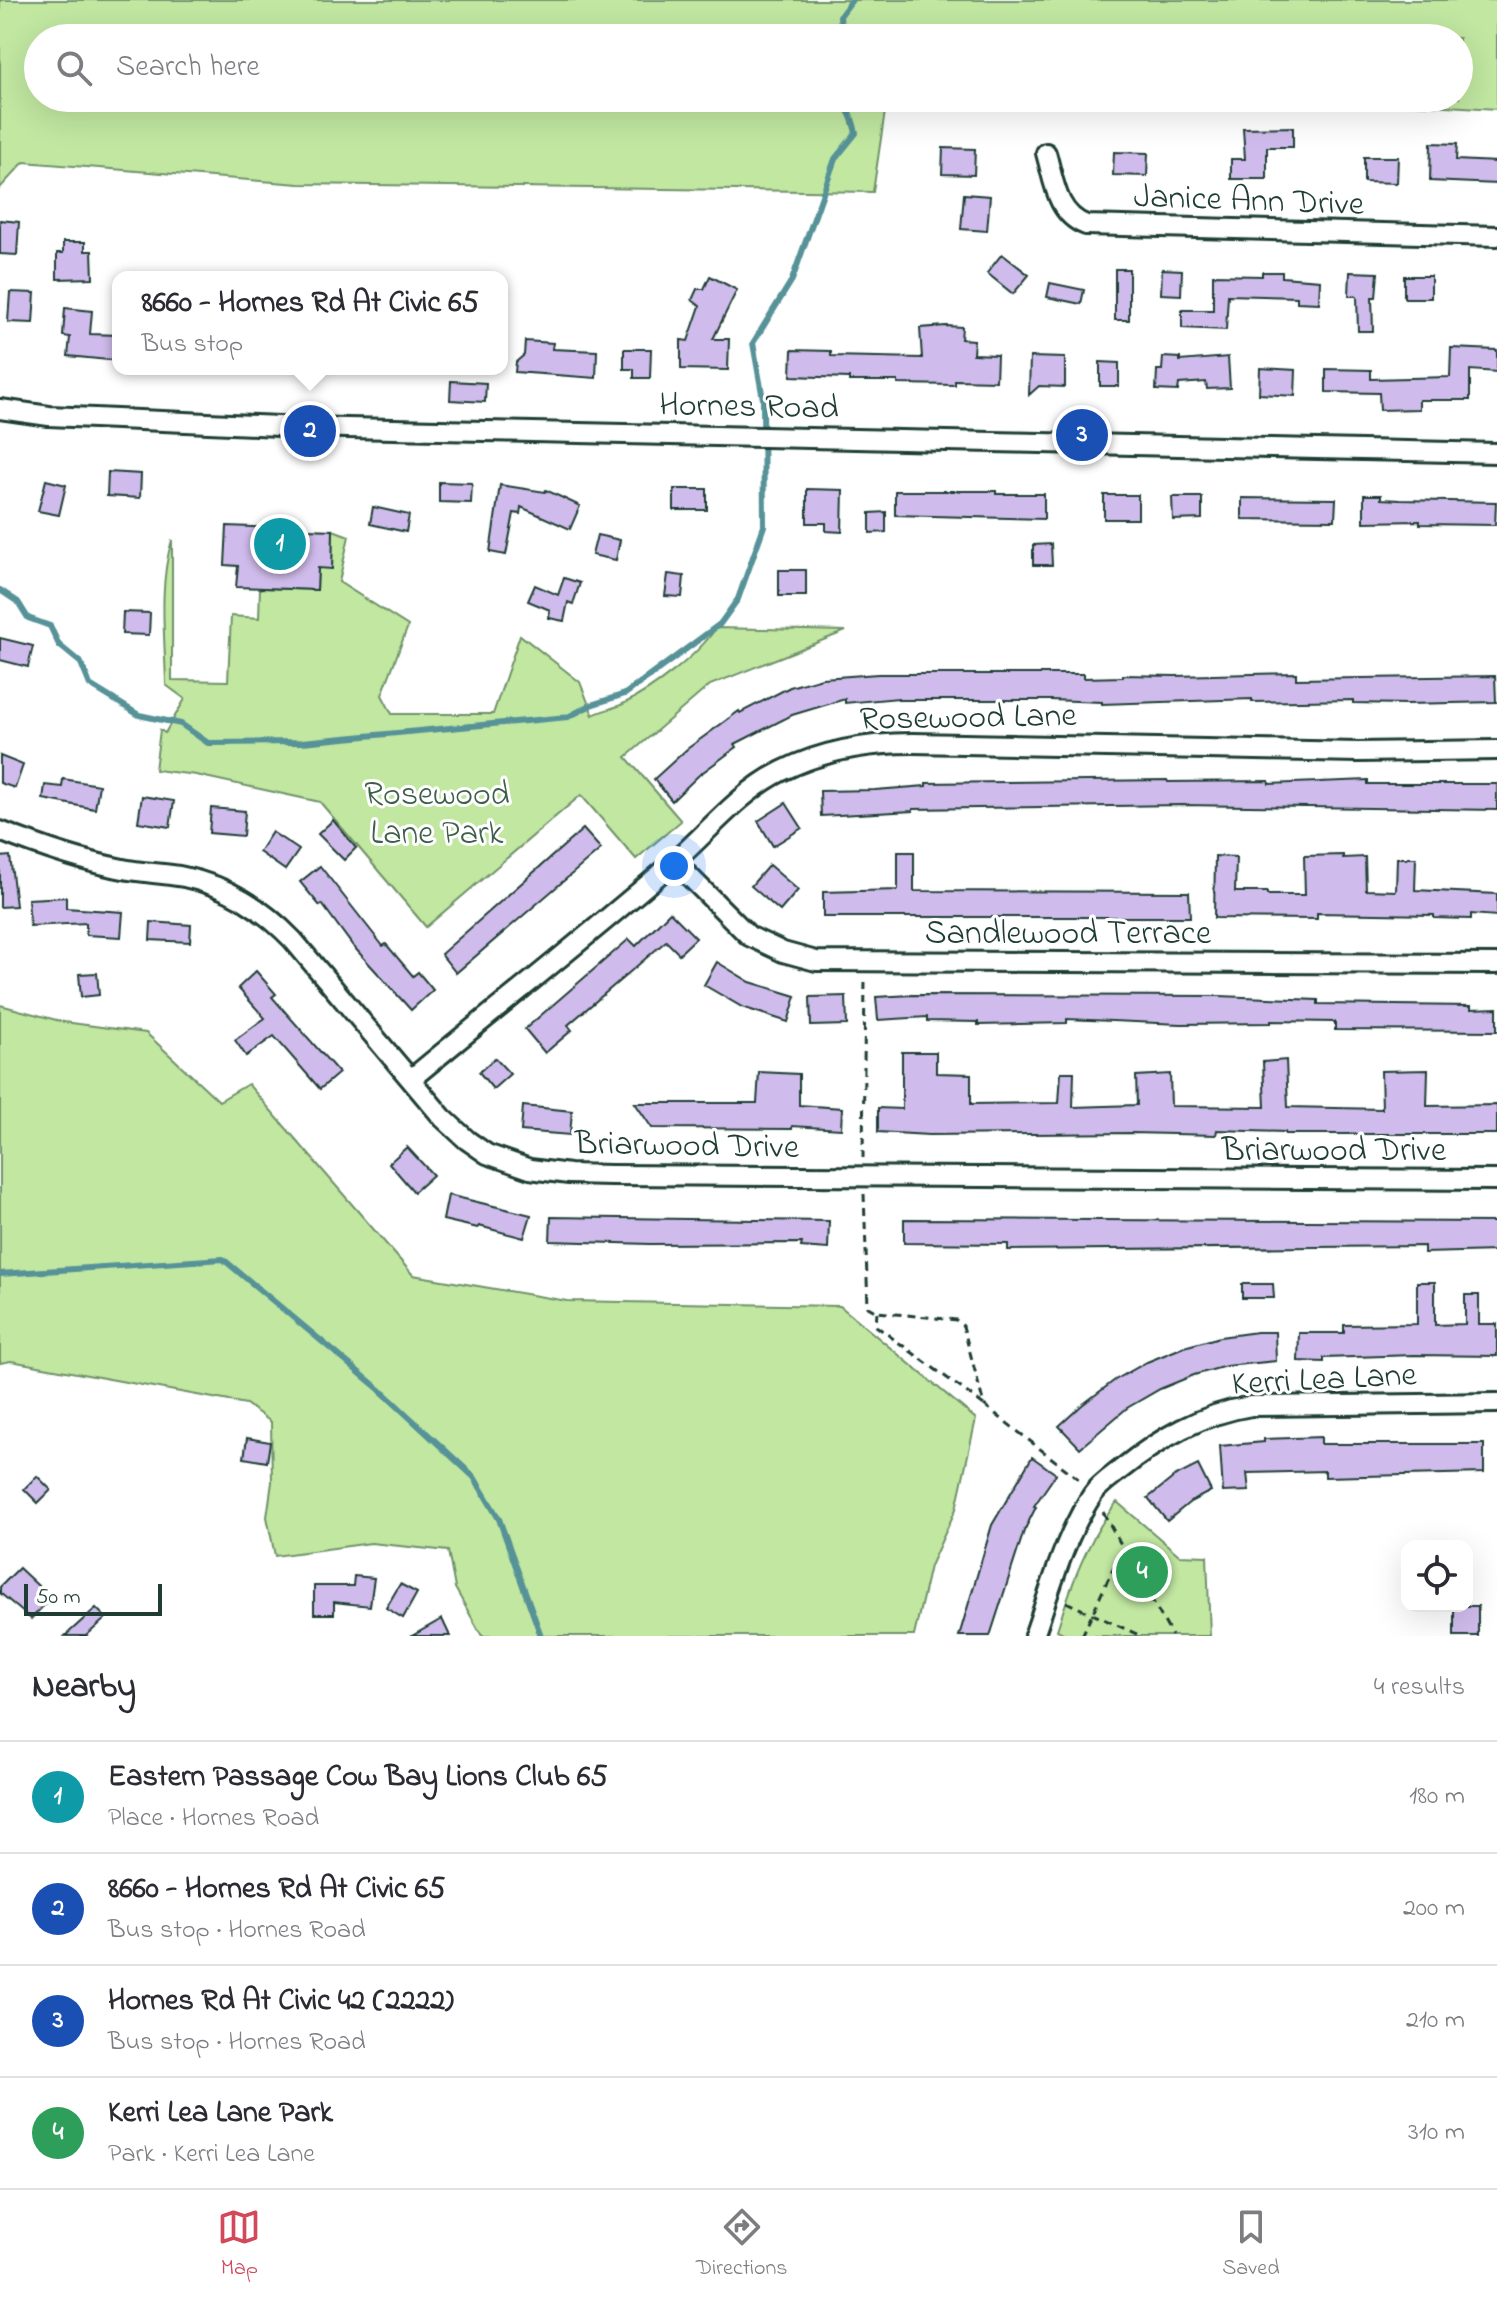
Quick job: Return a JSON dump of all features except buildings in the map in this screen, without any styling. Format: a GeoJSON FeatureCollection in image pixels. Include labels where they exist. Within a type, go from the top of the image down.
{"type":"FeatureCollection","features":[{"type":"Feature","properties":{"kind":"street","name":"Janice Ann Drive"},"geometry":{"type":"LineString","coordinates":[[1046,153],[1061,205],[1070,217],[1086,225],[1497,236]]}},
{"type":"Feature","properties":{"kind":"street","name":"Hornes Road"},"geometry":{"type":"LineString","coordinates":[[0,409],[49,416],[302,427],[1497,453]]}},
{"type":"Feature","properties":{"kind":"street","name":"Rosewood Lane"},"geometry":{"type":"LineString","coordinates":[[411,1079],[674,861],[744,797],[770,777],[837,750],[913,743],[1358,752],[1497,750]]}},
{"type":"Feature","properties":{"kind":"street","name":"Briarwood Drive"},"geometry":{"type":"LineString","coordinates":[[0,831],[99,864],[185,877],[251,903],[272,918],[293,940],[443,1118],[487,1154],[530,1169],[569,1174],[1497,1180]]}},
{"type":"Feature","properties":{"kind":"street","name":"Sandlewood Terrace"},"geometry":{"type":"LineString","coordinates":[[674,861],[735,925],[767,946],[816,961],[1497,964]]}},
{"type":"Feature","properties":{"kind":"street","name":"Kerri Lea Lane"},"geometry":{"type":"LineString","coordinates":[[1034,1636],[1070,1534],[1095,1491],[1149,1447],[1194,1422],[1224,1410],[1251,1406],[1497,1403]]}},
{"type":"Feature","properties":{"kind":"path"},"geometry":{"type":"LineString","coordinates":[[865,962],[863,1177],[868,1307],[877,1312],[956,1320],[963,1326],[984,1405]]}},
{"type":"Feature","properties":{"kind":"path"},"geometry":{"type":"LineString","coordinates":[[877,1312],[876,1326],[1095,1491],[1108,1525],[1172,1636]]}},
{"type":"Feature","properties":{"kind":"path"},"geometry":{"type":"LineString","coordinates":[[1082,1636],[1122,1549]]}},
{"type":"Feature","properties":{"kind":"path"},"geometry":{"type":"LineString","coordinates":[[1048,1594],[1141,1636]]}},
{"type":"Feature","properties":{"kind":"green space"},"geometry":{"type":"Polygon","coordinates":[[[0,0],[1497,0],[1497,109],[1473,108],[1473,24],[24,24],[24,112],[885,112],[873,192],[299,184],[24,162],[0,188],[0,0]]]}},
{"type":"Feature","properties":{"kind":"green space","name":"Rosewood Lane Park"},"geometry":{"type":"Polygon","coordinates":[[[333,530],[349,536],[339,582],[408,626],[382,695],[392,714],[493,714],[520,635],[580,682],[593,715],[635,698],[661,681],[698,650],[716,628],[846,631],[710,685],[626,757],[681,821],[636,859],[581,795],[426,927],[320,802],[196,775],[155,770],[160,730],[165,733],[185,699],[166,685],[164,593],[172,540],[172,680],[228,681],[231,616],[259,618],[260,588],[317,590],[318,568],[332,568],[333,530]]]}},
{"type":"Feature","properties":{"kind":"green space"},"geometry":{"type":"Polygon","coordinates":[[[0,1005],[64,1022],[146,1033],[219,1101],[248,1084],[413,1275],[567,1301],[840,1306],[976,1419],[956,1509],[930,1566],[914,1636],[482,1636],[455,1588],[448,1551],[371,1543],[275,1556],[267,1517],[272,1482],[271,1422],[246,1404],[11,1361],[0,1363],[0,1005]]]}},
{"type":"Feature","properties":{"kind":"green space"},"geometry":{"type":"Polygon","coordinates":[[[1117,1502],[1179,1555],[1207,1556],[1210,1636],[1069,1636],[1057,1630],[1089,1547],[1117,1502]]]}},
{"type":"Feature","properties":{"kind":"waterway"},"geometry":{"type":"LineString","coordinates":[[841,24],[840,16],[852,0]]}},
{"type":"Feature","properties":{"kind":"waterway"},"geometry":{"type":"LineString","coordinates":[[0,590],[18,602],[28,618],[50,626],[59,645],[81,663],[90,685],[139,715],[181,724],[208,743],[302,742],[568,717],[591,705],[625,694],[720,624],[738,599],[764,526],[763,399],[753,343],[792,280],[835,159],[856,133],[849,112]]}},
{"type":"Feature","properties":{"kind":"waterway"},"geometry":{"type":"LineString","coordinates":[[0,1274],[223,1259],[379,1389],[474,1477],[499,1519],[541,1636]]}},
{"type":"Feature","properties":{"kind":"place","name":"8660 - Hornes Rd At Civic 65"},"geometry":{"type":"Point","coordinates":[310,431]}},
{"type":"Feature","properties":{"kind":"place","name":"Hornes Rd At Civic 42 (2222)"},"geometry":{"type":"Point","coordinates":[1082,435]}},
{"type":"Feature","properties":{"kind":"place","name":"Eastern Passage Cow Bay Lions Club 65"},"geometry":{"type":"Point","coordinates":[280,544]}},
{"type":"Feature","properties":{"kind":"place","name":"Kerri Lea Lane Park"},"geometry":{"type":"Point","coordinates":[1142,1572]}}]}
